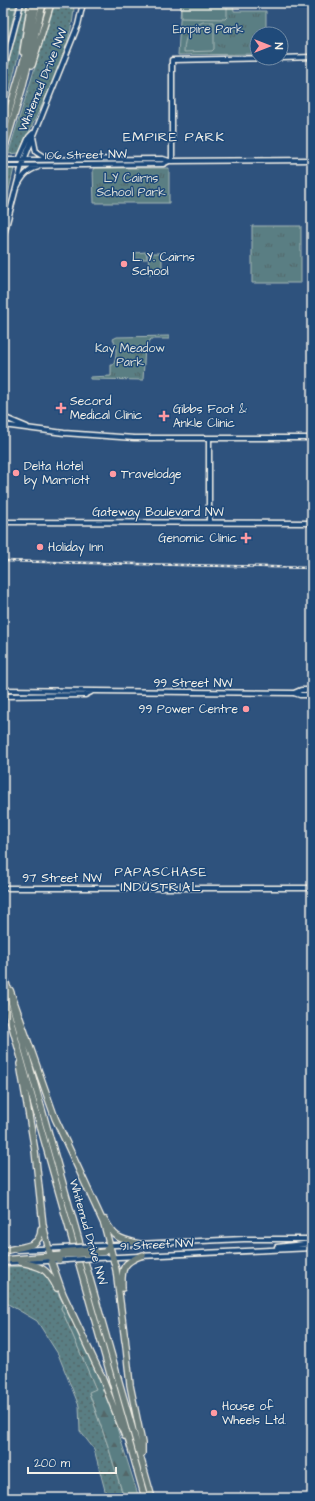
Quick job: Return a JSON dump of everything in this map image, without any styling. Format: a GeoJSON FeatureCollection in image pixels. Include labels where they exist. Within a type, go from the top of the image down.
{"type":"FeatureCollection","features":[{"type":"Feature","properties":{"kind":"highway"},"geometry":{"type":"LineString","coordinates":[[19,89],[31,3]]}},
{"type":"Feature","properties":{"kind":"highway","name":"Whitemud Drive NW"},"geometry":{"type":"LineString","coordinates":[[3,133],[19,89],[37,3]]}},
{"type":"Feature","properties":{"kind":"highway","name":"Whitemud Drive NW"},"geometry":{"type":"LineString","coordinates":[[3,153],[43,3]]}},
{"type":"Feature","properties":{"kind":"highway"},"geometry":{"type":"LineString","coordinates":[[19,89],[39,47],[52,3]]}},
{"type":"Feature","properties":{"kind":"highway","name":"Whitemud Drive NW"},"geometry":{"type":"LineString","coordinates":[[3,972],[152,1498]]}},
{"type":"Feature","properties":{"kind":"highway"},"geometry":{"type":"LineString","coordinates":[[5,981],[14,997],[55,1118],[104,1224],[113,1257],[120,1299],[130,1385],[142,1443],[142,1461]]}},
{"type":"Feature","properties":{"kind":"highway","name":"Whitemud Drive NW"},"geometry":{"type":"LineString","coordinates":[[3,994],[145,1498]]}},
{"type":"Feature","properties":{"kind":"highway"},"geometry":{"type":"LineString","coordinates":[[4,1251],[28,1246],[37,1241],[41,1234],[41,1215],[35,1150],[21,1078],[19,1050]]}},
{"type":"Feature","properties":{"kind":"highway"},"geometry":{"type":"LineString","coordinates":[[84,1181],[114,1234],[122,1240],[140,1244]]}},
{"type":"Feature","properties":{"kind":"highway"},"geometry":{"type":"LineString","coordinates":[[41,1215],[49,1249],[70,1311]]}},
{"type":"Feature","properties":{"kind":"highway"},"geometry":{"type":"LineString","coordinates":[[3,1260],[52,1258],[64,1254],[96,1251],[105,1252],[109,1246]]}},
{"type":"Feature","properties":{"kind":"highway"},"geometry":{"type":"LineString","coordinates":[[125,1341],[122,1273],[129,1261],[143,1255]]}},
{"type":"Feature","properties":{"kind":"highway"},"geometry":{"type":"LineString","coordinates":[[52,1258],[59,1260]]}},
{"type":"Feature","properties":{"kind":"highway"},"geometry":{"type":"LineString","coordinates":[[20,1262],[38,1266],[47,1272],[70,1311],[98,1367],[134,1457]]}},
{"type":"Feature","properties":{"kind":"main road"},"geometry":{"type":"LineString","coordinates":[[3,72],[21,3]]}},
{"type":"Feature","properties":{"kind":"main road","name":"Whitemud Drive NW"},"geometry":{"type":"LineString","coordinates":[[12,198],[19,165],[17,160],[33,133],[78,25],[83,3]]}},
{"type":"Feature","properties":{"kind":"main road"},"geometry":{"type":"LineString","coordinates":[[289,58],[312,57]]}},
{"type":"Feature","properties":{"kind":"main road"},"geometry":{"type":"LineString","coordinates":[[171,161],[172,60],[249,59]]}},
{"type":"Feature","properties":{"kind":"main road"},"geometry":{"type":"LineString","coordinates":[[33,133],[35,151],[49,160]]}},
{"type":"Feature","properties":{"kind":"main road","name":"106 Street NW"},"geometry":{"type":"LineString","coordinates":[[3,160],[312,160]]}},
{"type":"Feature","properties":{"kind":"main road"},"geometry":{"type":"LineString","coordinates":[[17,160],[19,165]]}},
{"type":"Feature","properties":{"kind":"main road","name":"106 Street NW"},"geometry":{"type":"LineString","coordinates":[[3,166],[163,164],[171,161]]}},
{"type":"Feature","properties":{"kind":"main road"},"geometry":{"type":"LineString","coordinates":[[3,238],[12,198],[21,178],[29,170],[49,165]]}},
{"type":"Feature","properties":{"kind":"main road"},"geometry":{"type":"LineString","coordinates":[[3,417],[29,428]]}},
{"type":"Feature","properties":{"kind":"main road"},"geometry":{"type":"LineString","coordinates":[[3,425],[109,436],[312,438]]}},
{"type":"Feature","properties":{"kind":"main road"},"geometry":{"type":"LineString","coordinates":[[209,438],[209,522]]}},
{"type":"Feature","properties":{"kind":"main road","name":"Gateway Boulevard NW"},"geometry":{"type":"LineString","coordinates":[[3,522],[312,523]]}},
{"type":"Feature","properties":{"kind":"main road","name":"99 Street NW"},"geometry":{"type":"LineString","coordinates":[[294,693],[301,690],[312,690]]}},
{"type":"Feature","properties":{"kind":"main road","name":"99 Street NW"},"geometry":{"type":"LineString","coordinates":[[4,694],[85,695],[91,692],[294,693],[300,695],[312,695]]}},
{"type":"Feature","properties":{"kind":"main road","name":"97 Street NW"},"geometry":{"type":"LineString","coordinates":[[3,888],[312,888]]}},
{"type":"Feature","properties":{"kind":"main road","name":"91 Street NW"},"geometry":{"type":"LineString","coordinates":[[109,1246],[244,1239],[312,1239]]}},
{"type":"Feature","properties":{"kind":"main road"},"geometry":{"type":"LineString","coordinates":[[269,1249],[287,1245],[312,1243]]}},
{"type":"Feature","properties":{"kind":"main road"},"geometry":{"type":"LineString","coordinates":[[4,1251],[49,1249],[64,1254],[59,1260]]}},
{"type":"Feature","properties":{"kind":"main road","name":"91 Street NW"},"geometry":{"type":"LineString","coordinates":[[96,1251],[113,1257],[269,1249],[312,1249]]}},
{"type":"Feature","properties":{"kind":"main road"},"geometry":{"type":"LineString","coordinates":[[3,1263],[52,1258]]}},
{"type":"Feature","properties":{"kind":"green space"},"geometry":{"type":"Polygon","coordinates":[[[5,3],[17,3],[3,57],[3,12],[5,3]]]}},
{"type":"Feature","properties":{"kind":"green space"},"geometry":{"type":"Polygon","coordinates":[[[22,3],[27,3],[18,57],[3,118],[3,82],[22,3]]]}},
{"type":"Feature","properties":{"kind":"green space"},"geometry":{"type":"Polygon","coordinates":[[[55,3],[74,3],[73,20],[62,59],[19,153],[8,154],[55,3]]]}},
{"type":"Feature","properties":{"kind":"green space","name":"Empire Park"},"geometry":{"type":"Polygon","coordinates":[[[181,3],[233,3],[234,11],[266,11],[266,26],[249,26],[249,54],[178,55],[181,3]]]}},
{"type":"Feature","properties":{"kind":"green space"},"geometry":{"type":"Polygon","coordinates":[[[181,3],[227,3],[227,17],[225,19],[181,18],[181,3]]]}},
{"type":"Feature","properties":{"kind":"green space"},"geometry":{"type":"Polygon","coordinates":[[[203,22],[214,22],[214,49],[212,51],[184,52],[185,42],[189,33],[198,24],[203,22]]]}},
{"type":"Feature","properties":{"kind":"green space"},"geometry":{"type":"Polygon","coordinates":[[[14,168],[4,212],[3,226],[4,169],[14,168]]]}},
{"type":"Feature","properties":{"kind":"green space","name":"LY Cairns School Park"},"geometry":{"type":"Polygon","coordinates":[[[169,168],[169,203],[94,203],[93,169],[169,168]]]}},
{"type":"Feature","properties":{"kind":"green space"},"geometry":{"type":"Polygon","coordinates":[[[252,226],[301,226],[301,283],[252,283],[252,226]]]}},
{"type":"Feature","properties":{"kind":"green space"},"geometry":{"type":"Polygon","coordinates":[[[146,252],[147,259],[134,259],[134,253],[146,252]]]}},
{"type":"Feature","properties":{"kind":"green space"},"geometry":{"type":"Polygon","coordinates":[[[148,253],[162,253],[162,274],[149,274],[148,253]]]}},
{"type":"Feature","properties":{"kind":"green space","name":"Kay Meadow Park"},"geometry":{"type":"Polygon","coordinates":[[[169,336],[169,339],[151,339],[145,347],[143,380],[90,379],[90,377],[111,376],[111,365],[113,365],[116,356],[116,348],[113,339],[117,337],[169,336]]]}},
{"type":"Feature","properties":{"kind":"green space"},"geometry":{"type":"Polygon","coordinates":[[[30,1266],[42,1271],[46,1275],[54,1285],[63,1303],[61,1308],[96,1389],[89,1393],[108,1446],[124,1498],[107,1498],[94,1449],[80,1431],[79,1406],[58,1354],[37,1321],[3,1301],[3,1267],[30,1266]]]}},
{"type":"Feature","properties":{"kind":"green space"},"geometry":{"type":"Polygon","coordinates":[[[63,1303],[91,1358],[108,1399],[139,1498],[124,1498],[89,1392],[96,1389],[61,1308],[63,1303]]]}},
{"type":"Feature","properties":{"kind":"railway"},"geometry":{"type":"LineString","coordinates":[[3,561],[312,568]]}},
{"type":"Feature","properties":{"kind":"place","name":"L. Y. Cairns School"},"geometry":{"type":"Point","coordinates":[124,264]}},
{"type":"Feature","properties":{"kind":"place","name":"Secord Medical Clinic"},"geometry":{"type":"Point","coordinates":[61,408]}},
{"type":"Feature","properties":{"kind":"place","name":"Gibbs Foot & Ankle Clinic"},"geometry":{"type":"Point","coordinates":[164,416]}},
{"type":"Feature","properties":{"kind":"place","name":"Delta Hotel by Marriott"},"geometry":{"type":"Point","coordinates":[16,473]}},
{"type":"Feature","properties":{"kind":"place","name":"Travelodge"},"geometry":{"type":"Point","coordinates":[113,474]}},
{"type":"Feature","properties":{"kind":"place","name":"Genomic Clinic"},"geometry":{"type":"Point","coordinates":[246,538]}},
{"type":"Feature","properties":{"kind":"place","name":"Holiday Inn"},"geometry":{"type":"Point","coordinates":[40,547]}},
{"type":"Feature","properties":{"kind":"place","name":"99 Power Centre"},"geometry":{"type":"Point","coordinates":[246,709]}},
{"type":"Feature","properties":{"kind":"place","name":"House of Wheels Ltd."},"geometry":{"type":"Point","coordinates":[214,1413]}},
{"type":"Feature","properties":{"kind":"district","name":"EMPIRE PARK"},"geometry":{"type":"Point","coordinates":[174,137]}},
{"type":"Feature","properties":{"kind":"district","name":"PAPASCHASE INDUSTRIAL"},"geometry":{"type":"Point","coordinates":[161,880]}}]}
